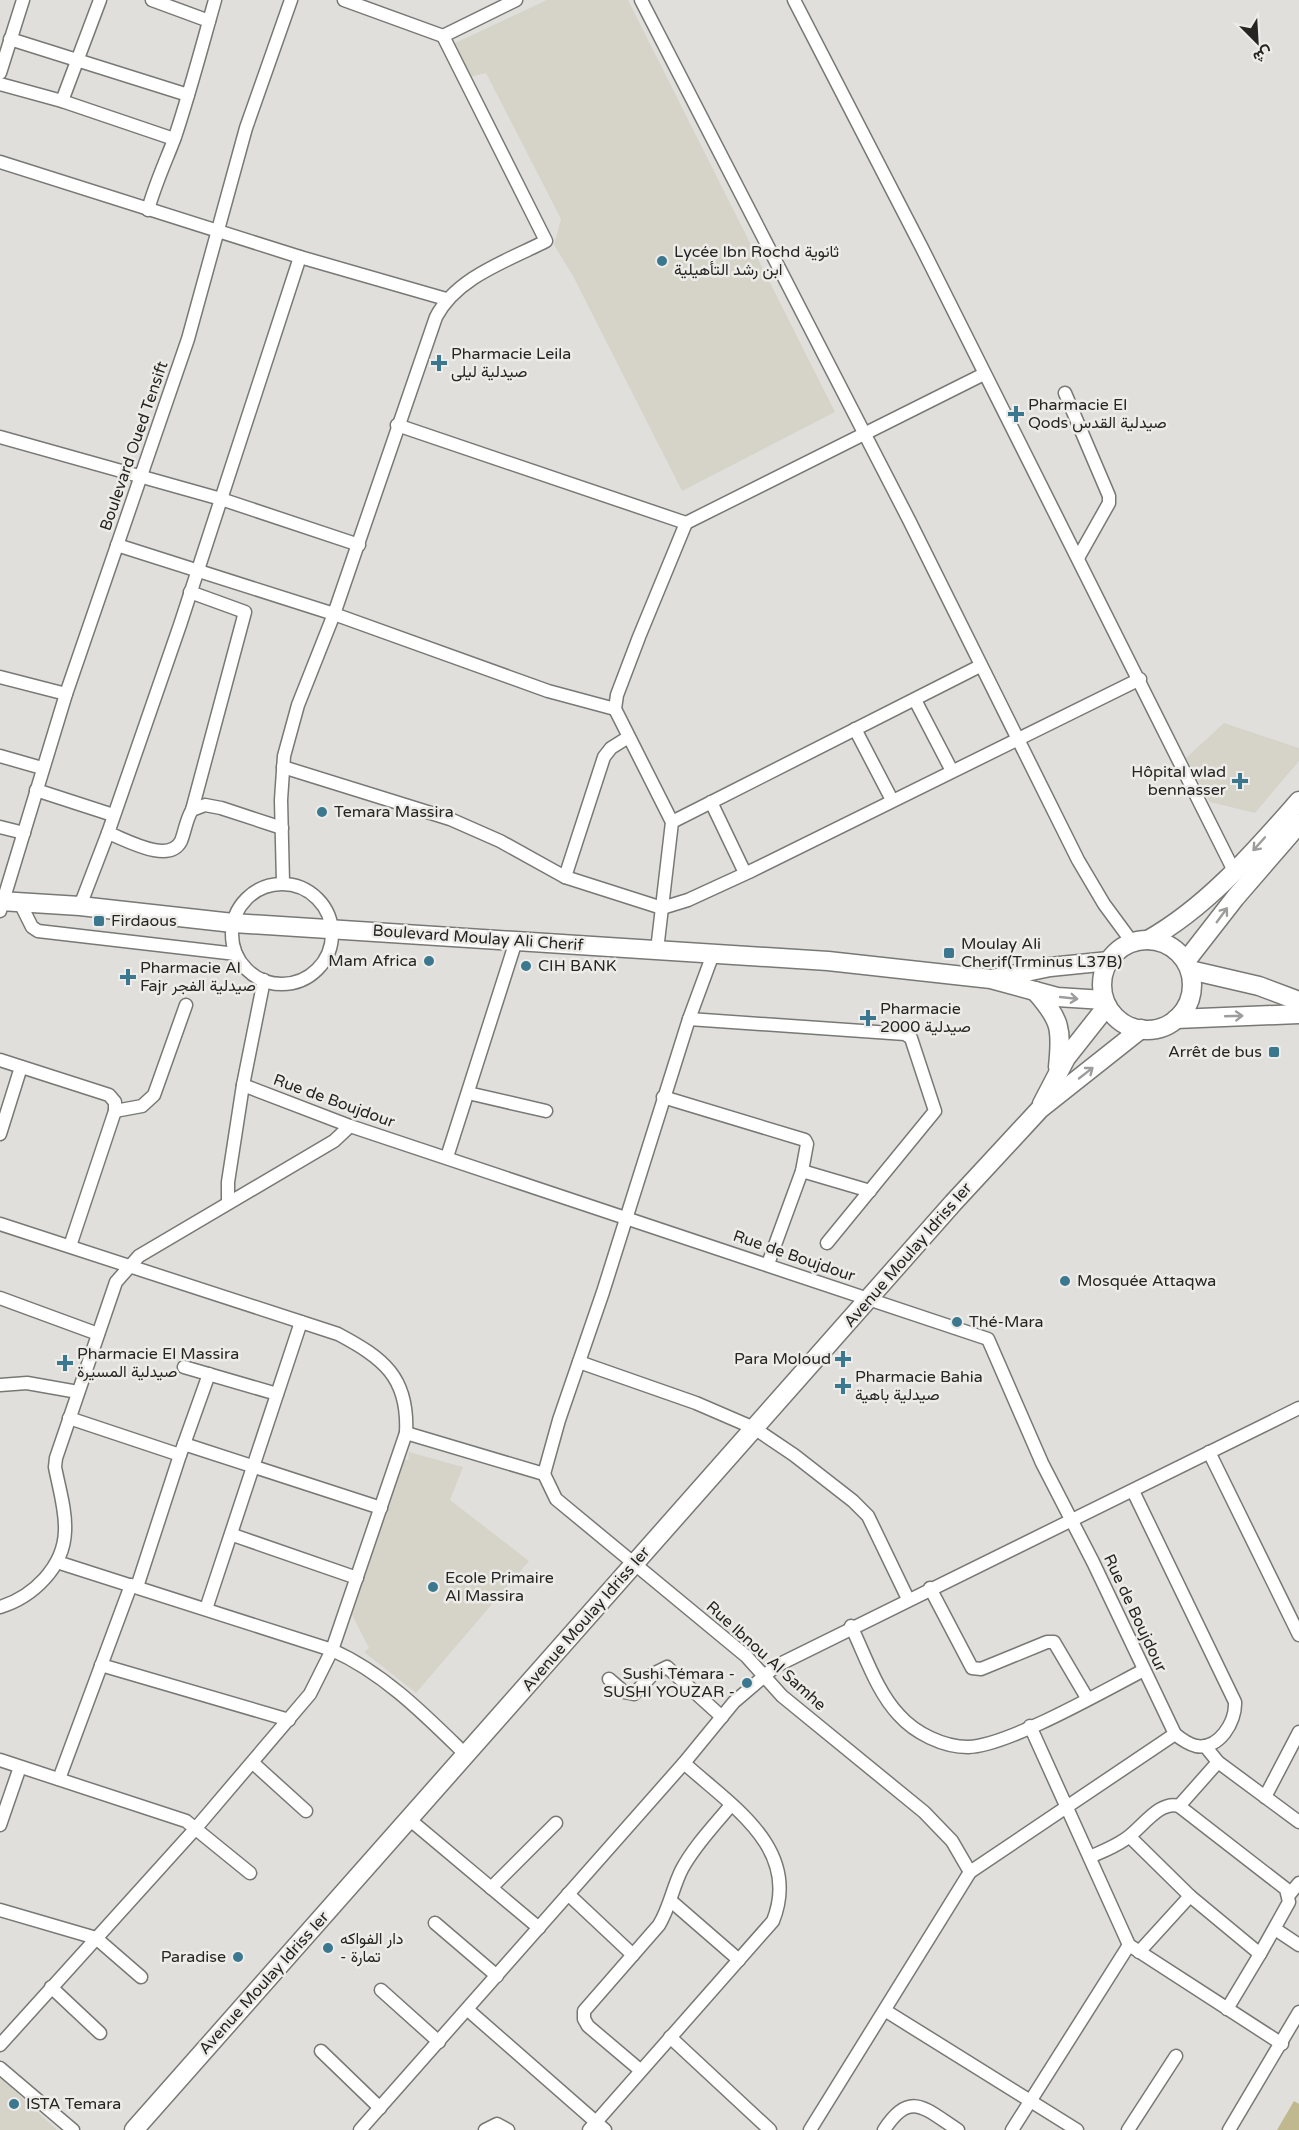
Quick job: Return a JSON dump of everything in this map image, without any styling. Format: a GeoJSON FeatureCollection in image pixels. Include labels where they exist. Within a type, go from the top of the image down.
{"type":"FeatureCollection","features":[{"type":"Feature","properties":{"kind":"main road"},"geometry":{"type":"LineString","coordinates":[[1141,1029],[1117,1018],[1106,1003],[1102,978],[1109,961],[1123,946],[1140,941],[1184,917],[1234,871],[1299,801]]}},
{"type":"Feature","properties":{"kind":"main road"},"geometry":{"type":"LineString","coordinates":[[1040,1109],[1141,1029],[1165,1026],[1176,1019],[1188,1002],[1191,993],[1188,966],[1234,898],[1299,824]]}},
{"type":"Feature","properties":{"kind":"main road","name":"Boulevard Moulay Ali Cherif"},"geometry":{"type":"LineString","coordinates":[[6,904],[80,906],[232,923],[828,961],[991,979],[1073,999],[1106,1003]]}},
{"type":"Feature","properties":{"kind":"main road"},"geometry":{"type":"LineString","coordinates":[[1140,941],[1171,946],[1188,966],[1259,986],[1299,1001]]}},
{"type":"Feature","properties":{"kind":"main road","name":"Boulevard Moulay Ali Cherif"},"geometry":{"type":"LineString","coordinates":[[991,979],[1050,966],[1109,961]]}},
{"type":"Feature","properties":{"kind":"main road"},"geometry":{"type":"LineString","coordinates":[[1035,991],[1053,1011],[1061,1029],[1058,1072]]}},
{"type":"Feature","properties":{"kind":"main road"},"geometry":{"type":"LineString","coordinates":[[1040,1109],[1058,1072],[1077,1041],[1106,1003]]}},
{"type":"Feature","properties":{"kind":"main road"},"geometry":{"type":"LineString","coordinates":[[1176,1019],[1299,1014]]}},
{"type":"Feature","properties":{"kind":"main road","name":"Avenue Moulay Idriss Ier"},"geometry":{"type":"LineString","coordinates":[[134,2130],[754,1428],[1040,1109]]}},
{"type":"Feature","properties":{"kind":"street"},"geometry":{"type":"LineString","coordinates":[[0,73],[23,0]]}},
{"type":"Feature","properties":{"kind":"street"},"geometry":{"type":"LineString","coordinates":[[63,101],[100,0]]}},
{"type":"Feature","properties":{"kind":"street"},"geometry":{"type":"LineString","coordinates":[[152,0],[209,21]]}},
{"type":"Feature","properties":{"kind":"street"},"geometry":{"type":"LineString","coordinates":[[148,210],[158,175],[174,138],[188,95],[215,0]]}},
{"type":"Feature","properties":{"kind":"street","name":"Boulevard Oued Tensift"},"geometry":{"type":"LineString","coordinates":[[6,904],[42,768],[188,339],[246,128],[291,0]]}},
{"type":"Feature","properties":{"kind":"street"},"geometry":{"type":"LineString","coordinates":[[283,883],[283,767],[298,705],[359,545],[397,425],[436,317],[446,299],[480,276],[546,242],[443,36],[344,0]]}},
{"type":"Feature","properties":{"kind":"street"},"geometry":{"type":"LineString","coordinates":[[443,36],[516,0]]}},
{"type":"Feature","properties":{"kind":"street"},"geometry":{"type":"LineString","coordinates":[[641,0],[863,436],[909,520],[1078,860],[1104,904],[1140,941]]}},
{"type":"Feature","properties":{"kind":"street"},"geometry":{"type":"LineString","coordinates":[[794,0],[1140,679],[1234,871]]}},
{"type":"Feature","properties":{"kind":"street"},"geometry":{"type":"LineString","coordinates":[[10,39],[188,95]]}},
{"type":"Feature","properties":{"kind":"street"},"geometry":{"type":"LineString","coordinates":[[0,84],[63,101],[174,138]]}},
{"type":"Feature","properties":{"kind":"street"},"geometry":{"type":"LineString","coordinates":[[0,162],[300,257],[446,299]]}},
{"type":"Feature","properties":{"kind":"street"},"geometry":{"type":"LineString","coordinates":[[80,906],[108,833],[300,257]]}},
{"type":"Feature","properties":{"kind":"street"},"geometry":{"type":"LineString","coordinates":[[657,950],[672,822],[627,738],[615,709],[617,694],[686,523],[984,374]]}},
{"type":"Feature","properties":{"kind":"street"},"geometry":{"type":"LineString","coordinates":[[1065,393],[1109,496],[1109,503],[1078,558]]}},
{"type":"Feature","properties":{"kind":"street"},"geometry":{"type":"LineString","coordinates":[[397,425],[686,523]]}},
{"type":"Feature","properties":{"kind":"street"},"geometry":{"type":"LineString","coordinates":[[0,437],[221,499],[359,545]]}},
{"type":"Feature","properties":{"kind":"street"},"geometry":{"type":"LineString","coordinates":[[117,545],[334,614],[548,691],[615,709]]}},
{"type":"Feature","properties":{"kind":"street"},"geometry":{"type":"LineString","coordinates":[[108,833],[158,852],[168,852],[180,842],[192,810],[245,612],[190,591]]}},
{"type":"Feature","properties":{"kind":"street"},"geometry":{"type":"LineString","coordinates":[[672,822],[980,666]]}},
{"type":"Feature","properties":{"kind":"street"},"geometry":{"type":"LineString","coordinates":[[0,677],[66,694]]}},
{"type":"Feature","properties":{"kind":"street"},"geometry":{"type":"LineString","coordinates":[[283,767],[450,819],[500,840],[565,877],[662,908],[688,900],[745,873],[1140,679]]}},
{"type":"Feature","properties":{"kind":"street"},"geometry":{"type":"LineString","coordinates":[[915,699],[952,771]]}},
{"type":"Feature","properties":{"kind":"street"},"geometry":{"type":"LineString","coordinates":[[855,729],[892,800]]}},
{"type":"Feature","properties":{"kind":"street"},"geometry":{"type":"LineString","coordinates":[[565,877],[603,757],[611,748],[627,738]]}},
{"type":"Feature","properties":{"kind":"street"},"geometry":{"type":"LineString","coordinates":[[0,756],[42,768]]}},
{"type":"Feature","properties":{"kind":"street"},"geometry":{"type":"LineString","coordinates":[[36,790],[113,815]]}},
{"type":"Feature","properties":{"kind":"street"},"geometry":{"type":"LineString","coordinates":[[711,802],[745,873]]}},
{"type":"Feature","properties":{"kind":"street"},"geometry":{"type":"LineString","coordinates":[[192,810],[205,805],[221,808],[282,828]]}},
{"type":"Feature","properties":{"kind":"street"},"geometry":{"type":"LineString","coordinates":[[0,827],[24,833]]}},
{"type":"Feature","properties":{"kind":"street"},"geometry":{"type":"LineString","coordinates":[[283,883],[301,887],[316,896],[327,910],[331,928],[331,943],[326,958],[316,970],[302,979],[287,984],[264,980],[244,967],[236,954],[232,938],[232,923],[240,906],[252,894],[267,886],[283,883]]}},
{"type":"Feature","properties":{"kind":"street"},"geometry":{"type":"LineString","coordinates":[[6,904],[38,931],[236,954]]}},
{"type":"Feature","properties":{"kind":"street"},"geometry":{"type":"LineString","coordinates":[[447,1156],[516,941]]}},
{"type":"Feature","properties":{"kind":"street"},"geometry":{"type":"LineString","coordinates":[[406,1433],[544,1474],[663,1097],[713,954]]}},
{"type":"Feature","properties":{"kind":"street"},"geometry":{"type":"LineString","coordinates":[[228,1201],[228,1182],[243,1085],[264,980]]}},
{"type":"Feature","properties":{"kind":"street"},"geometry":{"type":"LineString","coordinates":[[115,1112],[142,1106],[154,1095],[186,1005]]}},
{"type":"Feature","properties":{"kind":"street"},"geometry":{"type":"LineString","coordinates":[[689,1019],[905,1034],[911,1038],[935,1111],[827,1243]]}},
{"type":"Feature","properties":{"kind":"street"},"geometry":{"type":"LineString","coordinates":[[0,1060],[109,1095],[115,1102],[115,1112],[70,1246]]}},
{"type":"Feature","properties":{"kind":"street"},"geometry":{"type":"LineString","coordinates":[[0,1134],[21,1067]]}},
{"type":"Feature","properties":{"kind":"street","name":"Rue de Boujdour"},"geometry":{"type":"LineString","coordinates":[[243,1085],[350,1126],[447,1156],[988,1339],[1015,1405],[1175,1734]]}},
{"type":"Feature","properties":{"kind":"street"},"geometry":{"type":"LineString","coordinates":[[468,1093],[546,1111]]}},
{"type":"Feature","properties":{"kind":"street"},"geometry":{"type":"LineString","coordinates":[[663,1097],[799,1137],[807,1144],[802,1171],[768,1264]]}},
{"type":"Feature","properties":{"kind":"street"},"geometry":{"type":"LineString","coordinates":[[0,1606],[14,1602],[35,1588],[57,1562],[66,1532],[55,1467],[69,1418],[116,1282],[139,1256],[228,1201],[334,1141],[350,1126]]}},
{"type":"Feature","properties":{"kind":"street"},"geometry":{"type":"LineString","coordinates":[[802,1171],[870,1191]]}},
{"type":"Feature","properties":{"kind":"street"},"geometry":{"type":"LineString","coordinates":[[0,1224],[338,1334],[382,1360],[405,1402],[406,1433],[332,1650],[310,1694],[196,1828],[0,2045]]}},
{"type":"Feature","properties":{"kind":"street"},"geometry":{"type":"LineString","coordinates":[[0,1298],[98,1334]]}},
{"type":"Feature","properties":{"kind":"street"},"geometry":{"type":"LineString","coordinates":[[206,1609],[233,1535],[301,1322]]}},
{"type":"Feature","properties":{"kind":"street"},"geometry":{"type":"LineString","coordinates":[[579,1362],[696,1403],[754,1428],[814,1470],[861,1508],[875,1527],[908,1599]]}},
{"type":"Feature","properties":{"kind":"street"},"geometry":{"type":"LineString","coordinates":[[184,1367],[277,1394]]}},
{"type":"Feature","properties":{"kind":"street"},"geometry":{"type":"LineString","coordinates":[[59,1779],[101,1665],[134,1586],[209,1374]]}},
{"type":"Feature","properties":{"kind":"street"},"geometry":{"type":"LineString","coordinates":[[0,1385],[27,1383],[78,1392]]}},
{"type":"Feature","properties":{"kind":"street"},"geometry":{"type":"LineString","coordinates":[[366,2128],[380,2108],[722,1717],[762,1675],[851,1626],[1133,1491],[1299,1408]]}},
{"type":"Feature","properties":{"kind":"street"},"geometry":{"type":"LineString","coordinates":[[69,1418],[182,1449],[254,1465],[381,1508]]}},
{"type":"Feature","properties":{"kind":"street"},"geometry":{"type":"LineString","coordinates":[[1209,1452],[1299,1635]]}},
{"type":"Feature","properties":{"kind":"street","name":"Rue Ibnou Al Samhe"},"geometry":{"type":"LineString","coordinates":[[544,1474],[556,1499],[746,1656],[782,1696],[924,1812],[952,1841],[970,1872]]}},
{"type":"Feature","properties":{"kind":"street"},"geometry":{"type":"LineString","coordinates":[[812,2129],[970,1872],[1175,1734],[1194,1746],[1205,1746],[1216,1741],[1226,1732],[1233,1719],[1235,1702],[1133,1491]]}},
{"type":"Feature","properties":{"kind":"street"},"geometry":{"type":"LineString","coordinates":[[233,1535],[357,1578]]}},
{"type":"Feature","properties":{"kind":"street"},"geometry":{"type":"LineString","coordinates":[[57,1562],[332,1650],[354,1660],[401,1695],[466,1755]]}},
{"type":"Feature","properties":{"kind":"street"},"geometry":{"type":"LineString","coordinates":[[930,1588],[972,1668],[981,1669],[1047,1642],[1054,1642],[1087,1698]]}},
{"type":"Feature","properties":{"kind":"street"},"geometry":{"type":"LineString","coordinates":[[851,1626],[885,1696],[898,1714],[929,1737],[968,1747],[988,1744],[1030,1726],[1144,1670]]}},
{"type":"Feature","properties":{"kind":"street"},"geometry":{"type":"LineString","coordinates":[[101,1665],[289,1720]]}},
{"type":"Feature","properties":{"kind":"street"},"geometry":{"type":"LineString","coordinates":[[609,1679],[624,1692],[634,1694],[653,1674],[667,1667],[722,1717]]}},
{"type":"Feature","properties":{"kind":"street"},"geometry":{"type":"LineString","coordinates":[[1030,1726],[1129,1945],[1282,2044]]}},
{"type":"Feature","properties":{"kind":"street"},"geometry":{"type":"LineString","coordinates":[[1265,1797],[1299,1732]]}},
{"type":"Feature","properties":{"kind":"street"},"geometry":{"type":"LineString","coordinates":[[1205,1746],[1218,1762],[1299,1822]]}},
{"type":"Feature","properties":{"kind":"street"},"geometry":{"type":"LineString","coordinates":[[0,1760],[138,1803],[186,1821],[250,1873]]}},
{"type":"Feature","properties":{"kind":"street"},"geometry":{"type":"LineString","coordinates":[[1179,1806],[1218,1762]]}},
{"type":"Feature","properties":{"kind":"street"},"geometry":{"type":"LineString","coordinates":[[253,1763],[306,1811]]}},
{"type":"Feature","properties":{"kind":"street"},"geometry":{"type":"LineString","coordinates":[[468,2010],[597,2127],[640,2070],[774,1920],[779,1906],[777,1870],[765,1838],[684,1763]]}},
{"type":"Feature","properties":{"kind":"street"},"geometry":{"type":"LineString","coordinates":[[0,1825],[20,1767]]}},
{"type":"Feature","properties":{"kind":"street"},"geometry":{"type":"LineString","coordinates":[[1090,1857],[1130,1837],[1162,1809],[1169,1805],[1179,1806],[1286,1889],[1289,1902],[1227,2009]]}},
{"type":"Feature","properties":{"kind":"street"},"geometry":{"type":"LineString","coordinates":[[640,2070],[588,2026],[583,2014],[591,2000],[659,1924],[671,1901],[681,1871],[691,1854],[731,1806]]}},
{"type":"Feature","properties":{"kind":"street"},"geometry":{"type":"LineString","coordinates":[[409,1819],[539,1928]]}},
{"type":"Feature","properties":{"kind":"street"},"geometry":{"type":"LineString","coordinates":[[491,1888],[556,1823]]}},
{"type":"Feature","properties":{"kind":"street"},"geometry":{"type":"LineString","coordinates":[[1130,1837],[1190,1896],[1260,1954]]}},
{"type":"Feature","properties":{"kind":"street"},"geometry":{"type":"LineString","coordinates":[[1289,1895],[1299,1884]]}},
{"type":"Feature","properties":{"kind":"street"},"geometry":{"type":"LineString","coordinates":[[568,1894],[633,1954]]}},
{"type":"Feature","properties":{"kind":"street"},"geometry":{"type":"LineString","coordinates":[[1140,1952],[1190,1896]]}},
{"type":"Feature","properties":{"kind":"street"},"geometry":{"type":"LineString","coordinates":[[671,1901],[739,1960]]}},
{"type":"Feature","properties":{"kind":"street"},"geometry":{"type":"LineString","coordinates":[[0,1910],[96,1938],[141,1977]]}},
{"type":"Feature","properties":{"kind":"street"},"geometry":{"type":"LineString","coordinates":[[435,1923],[497,1976]]}},
{"type":"Feature","properties":{"kind":"street"},"geometry":{"type":"LineString","coordinates":[[1275,1929],[1299,1945]]}},
{"type":"Feature","properties":{"kind":"street"},"geometry":{"type":"LineString","coordinates":[[1012,2130],[1129,1945]]}},
{"type":"Feature","properties":{"kind":"street"},"geometry":{"type":"LineString","coordinates":[[51,1987],[100,2033]]}},
{"type":"Feature","properties":{"kind":"street"},"geometry":{"type":"LineString","coordinates":[[381,1990],[439,2042]]}},
{"type":"Feature","properties":{"kind":"street"},"geometry":{"type":"LineString","coordinates":[[886,2011],[1077,2130]]}},
{"type":"Feature","properties":{"kind":"street"},"geometry":{"type":"LineString","coordinates":[[1229,2130],[1299,2012]]}},
{"type":"Feature","properties":{"kind":"street"},"geometry":{"type":"LineString","coordinates":[[670,2037],[770,2130]]}},
{"type":"Feature","properties":{"kind":"street"},"geometry":{"type":"LineString","coordinates":[[321,2051],[380,2108]]}},
{"type":"Feature","properties":{"kind":"street"},"geometry":{"type":"LineString","coordinates":[[1128,2130],[1176,2056]]}},
{"type":"Feature","properties":{"kind":"street"},"geometry":{"type":"LineString","coordinates":[[0,2068],[73,2130]]}},
{"type":"Feature","properties":{"kind":"street"},"geometry":{"type":"LineString","coordinates":[[884,2130],[900,2108],[907,2105],[916,2106],[958,2130]]}},
{"type":"Feature","properties":{"kind":"street"},"geometry":{"type":"LineString","coordinates":[[485,2130],[497,2124],[508,2130]]}},
{"type":"Feature","properties":{"kind":"shaded area","name":"Lycée Ibn Rochd ثانوية ابن رشد التأهيلية"},"geometry":{"type":"Polygon","coordinates":[[[547,0],[628,0],[835,412],[682,491],[573,276],[554,245],[561,219],[486,73],[470,77],[453,44],[547,0]]]}},
{"type":"Feature","properties":{"kind":"shaded area","name":"Hôpital wlad bennasser"},"geometry":{"type":"Polygon","coordinates":[[[1224,723],[1299,748],[1299,761],[1255,813],[1210,802],[1186,758],[1224,723]]]}},
{"type":"Feature","properties":{"kind":"shaded area","name":"Ecole Primaire Al Massira"},"geometry":{"type":"Polygon","coordinates":[[[409,1452],[463,1467],[450,1500],[529,1561],[416,1693],[364,1652],[369,1648],[351,1613],[401,1459],[408,1460],[409,1452]]]}},
{"type":"Feature","properties":{"kind":"shaded area","name":"ISTA Temara"},"geometry":{"type":"Polygon","coordinates":[[[0,2077],[57,2130],[0,2130],[0,2077]]]}},
{"type":"Feature","properties":{"kind":"shaded area"},"geometry":{"type":"Polygon","coordinates":[[[1294,2101],[1299,2104],[1299,2130],[1277,2130],[1294,2101]]]}},
{"type":"Feature","properties":{"kind":"place","name":"Lycée Ibn Rochd ثانوية ابن رشد التأهيلية"},"geometry":{"type":"Point","coordinates":[662,261]}},
{"type":"Feature","properties":{"kind":"place","name":"Pharmacie Leila صيدلية ليلى"},"geometry":{"type":"Point","coordinates":[439,363]}},
{"type":"Feature","properties":{"kind":"place","name":"Pharmacie El Qods صيدلية القدس"},"geometry":{"type":"Point","coordinates":[1016,414]}},
{"type":"Feature","properties":{"kind":"place","name":"Hôpital wlad bennasser"},"geometry":{"type":"Point","coordinates":[1240,781]}},
{"type":"Feature","properties":{"kind":"place","name":"Temara Massira"},"geometry":{"type":"Point","coordinates":[322,812]}},
{"type":"Feature","properties":{"kind":"place","name":"Firdaous"},"geometry":{"type":"Point","coordinates":[99,921]}},
{"type":"Feature","properties":{"kind":"place","name":"Moulay Ali Cherif(Trminus L37B)"},"geometry":{"type":"Point","coordinates":[949,953]}},
{"type":"Feature","properties":{"kind":"place","name":"Mam Africa"},"geometry":{"type":"Point","coordinates":[429,961]}},
{"type":"Feature","properties":{"kind":"place","name":"CIH BANK"},"geometry":{"type":"Point","coordinates":[526,966]}},
{"type":"Feature","properties":{"kind":"place","name":"Pharmacie Al Fajr صيدلية الفجر"},"geometry":{"type":"Point","coordinates":[128,977]}},
{"type":"Feature","properties":{"kind":"place","name":"Pharmacie 2000 صيدلية"},"geometry":{"type":"Point","coordinates":[868,1018]}},
{"type":"Feature","properties":{"kind":"place","name":"Arrêt de bus"},"geometry":{"type":"Point","coordinates":[1274,1052]}},
{"type":"Feature","properties":{"kind":"place","name":"Mosquée Attaqwa"},"geometry":{"type":"Point","coordinates":[1065,1281]}},
{"type":"Feature","properties":{"kind":"place","name":"Thé-Mara"},"geometry":{"type":"Point","coordinates":[957,1322]}},
{"type":"Feature","properties":{"kind":"place","name":"Para Moloud"},"geometry":{"type":"Point","coordinates":[843,1359]}},
{"type":"Feature","properties":{"kind":"place","name":"Pharmacie El Massira صيدلية المسيرة"},"geometry":{"type":"Point","coordinates":[65,1363]}},
{"type":"Feature","properties":{"kind":"place","name":"Pharmacie Bahia صيدلية باهية"},"geometry":{"type":"Point","coordinates":[843,1386]}},
{"type":"Feature","properties":{"kind":"place","name":"Ecole Primaire Al Massira"},"geometry":{"type":"Point","coordinates":[433,1587]}},
{"type":"Feature","properties":{"kind":"place","name":"Sushi Témara - SUSHI YOUZAR -"},"geometry":{"type":"Point","coordinates":[747,1683]}},
{"type":"Feature","properties":{"kind":"place","name":"دار الفواكه - تمارة"},"geometry":{"type":"Point","coordinates":[328,1948]}},
{"type":"Feature","properties":{"kind":"place","name":"Paradise"},"geometry":{"type":"Point","coordinates":[238,1957]}},
{"type":"Feature","properties":{"kind":"place","name":"ISTA Temara"},"geometry":{"type":"Point","coordinates":[14,2104]}}]}
